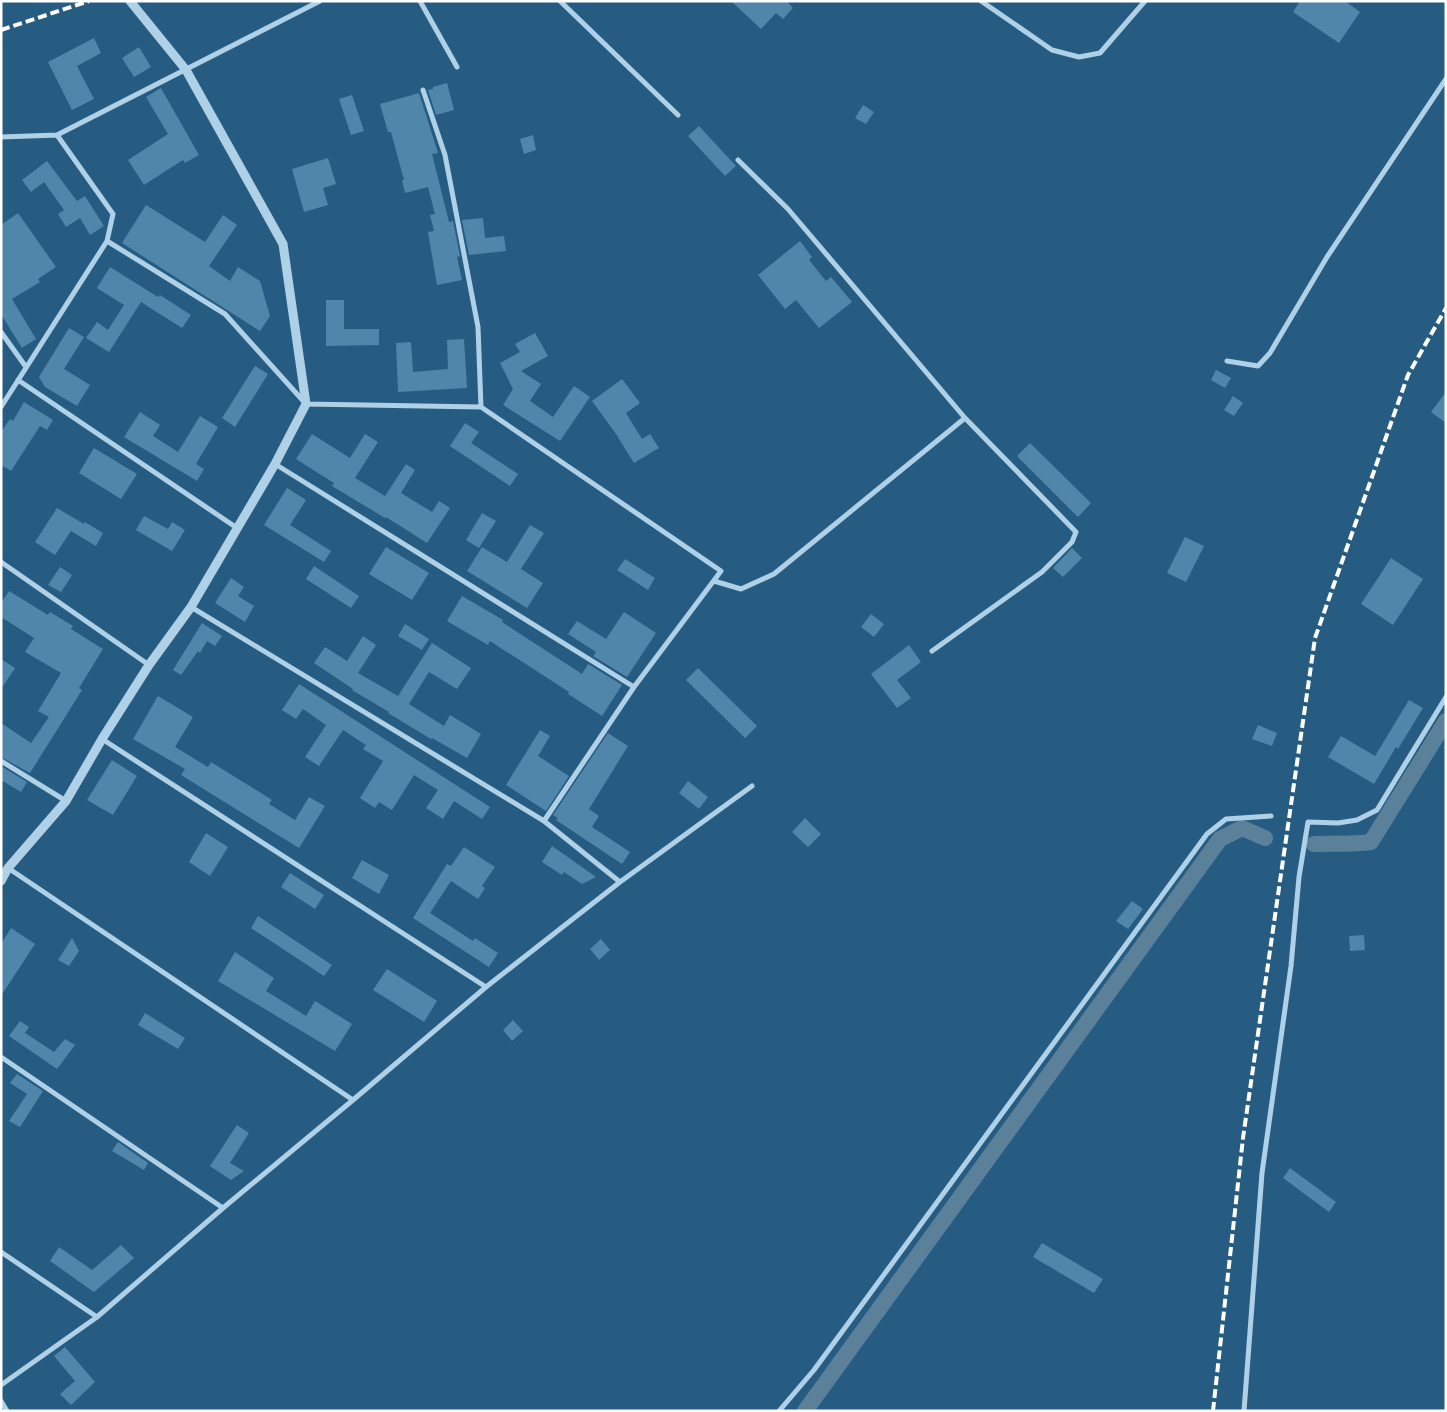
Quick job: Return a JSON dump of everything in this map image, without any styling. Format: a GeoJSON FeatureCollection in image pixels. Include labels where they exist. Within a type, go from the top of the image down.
{"type":"FeatureCollection","features":[{"type":"Feature","properties":{"kind":"street"},"geometry":{"type":"LineString","coordinates":[[1,881],[8,868],[66,801],[148,665],[191,607],[275,464],[306,404],[283,244],[186,70],[130,1]]}},
{"type":"Feature","properties":{"kind":"street"},"geometry":{"type":"LineString","coordinates":[[1,137],[57,135],[320,1]]}},
{"type":"Feature","properties":{"kind":"street"},"geometry":{"type":"LineString","coordinates":[[420,1],[457,67]]}},
{"type":"Feature","properties":{"kind":"street"},"geometry":{"type":"LineString","coordinates":[[560,1],[678,115]]}},
{"type":"Feature","properties":{"kind":"street"},"geometry":{"type":"LineString","coordinates":[[981,1],[1052,50],[1080,57],[1100,53],[1145,1]]}},
{"type":"Feature","properties":{"kind":"street"},"geometry":{"type":"LineString","coordinates":[[1227,361],[1258,366],[1270,353],[1327,257],[1446,79]]}},
{"type":"Feature","properties":{"kind":"street"},"geometry":{"type":"LineString","coordinates":[[422,90],[445,155],[478,327],[481,406]]}},
{"type":"Feature","properties":{"kind":"street"},"geometry":{"type":"LineString","coordinates":[[1,406],[107,241],[113,214],[57,135]]}},
{"type":"Feature","properties":{"kind":"street"},"geometry":{"type":"LineString","coordinates":[[738,160],[788,209],[965,418],[1076,532],[1072,542],[1042,572],[932,651]]}},
{"type":"Feature","properties":{"kind":"street"},"geometry":{"type":"LineString","coordinates":[[107,241],[225,314],[306,404],[481,406],[721,571],[634,687],[544,821]]}},
{"type":"Feature","properties":{"kind":"street"},"geometry":{"type":"LineString","coordinates":[[1,332],[26,367]]}},
{"type":"Feature","properties":{"kind":"street"},"geometry":{"type":"LineString","coordinates":[[18,380],[237,528]]}},
{"type":"Feature","properties":{"kind":"street"},"geometry":{"type":"LineString","coordinates":[[714,581],[741,589],[774,574],[965,418]]}},
{"type":"Feature","properties":{"kind":"street"},"geometry":{"type":"LineString","coordinates":[[275,464],[634,687]]}},
{"type":"Feature","properties":{"kind":"street"},"geometry":{"type":"LineString","coordinates":[[1,562],[148,665]]}},
{"type":"Feature","properties":{"kind":"street"},"geometry":{"type":"LineString","coordinates":[[191,607],[544,821],[620,882]]}},
{"type":"Feature","properties":{"kind":"street"},"geometry":{"type":"LineString","coordinates":[[1244,1411],[1262,1173],[1291,966],[1299,877],[1308,822],[1338,823],[1357,820],[1377,810],[1446,697]]}},
{"type":"Feature","properties":{"kind":"street"},"geometry":{"type":"LineString","coordinates":[[102,739],[486,987]]}},
{"type":"Feature","properties":{"kind":"street"},"geometry":{"type":"LineString","coordinates":[[1,761],[66,801]]}},
{"type":"Feature","properties":{"kind":"street"},"geometry":{"type":"LineString","coordinates":[[1,1385],[97,1317],[223,1208],[486,987],[620,882],[752,786]]}},
{"type":"Feature","properties":{"kind":"street"},"geometry":{"type":"LineString","coordinates":[[779,1411],[814,1370],[1207,834],[1226,819],[1271,816]]}},
{"type":"Feature","properties":{"kind":"street"},"geometry":{"type":"LineString","coordinates":[[8,868],[353,1100]]}},
{"type":"Feature","properties":{"kind":"street"},"geometry":{"type":"LineString","coordinates":[[1,1058],[223,1208]]}},
{"type":"Feature","properties":{"kind":"street"},"geometry":{"type":"LineString","coordinates":[[1,1252],[97,1317]]}},
{"type":"Feature","properties":{"kind":"street"},"geometry":{"type":"LineString","coordinates":[[1,1402],[7,1411]]}},
{"type":"Feature","properties":{"kind":"building"},"geometry":{"type":"Polygon","coordinates":[[[731,1],[787,1],[793,8],[783,19],[776,13],[761,29],[731,1]]]}},
{"type":"Feature","properties":{"kind":"building"},"geometry":{"type":"Polygon","coordinates":[[[1300,1],[1345,1],[1360,12],[1339,43],[1293,12],[1300,1]]]}},
{"type":"Feature","properties":{"kind":"building"},"geometry":{"type":"Polygon","coordinates":[[[94,38],[101,53],[77,66],[94,99],[72,110],[48,62],[94,38]]]}},
{"type":"Feature","properties":{"kind":"building"},"geometry":{"type":"Polygon","coordinates":[[[139,47],[151,67],[134,77],[122,58],[139,47]]]}},
{"type":"Feature","properties":{"kind":"building"},"geometry":{"type":"Polygon","coordinates":[[[447,83],[454,110],[436,115],[428,90],[447,83]]]}},
{"type":"Feature","properties":{"kind":"building"},"geometry":{"type":"Polygon","coordinates":[[[161,88],[199,155],[185,163],[183,160],[144,185],[128,160],[168,134],[146,97],[161,88]]]}},
{"type":"Feature","properties":{"kind":"building"},"geometry":{"type":"Polygon","coordinates":[[[419,93],[438,153],[432,154],[449,222],[453,221],[460,256],[457,257],[462,280],[437,285],[428,232],[434,231],[430,215],[435,214],[428,187],[405,193],[402,180],[404,180],[391,132],[388,132],[380,104],[419,93]]]}},
{"type":"Feature","properties":{"kind":"building"},"geometry":{"type":"Polygon","coordinates":[[[352,95],[364,131],[351,135],[339,99],[352,95]]]}},
{"type":"Feature","properties":{"kind":"building"},"geometry":{"type":"Polygon","coordinates":[[[863,105],[874,112],[866,124],[855,118],[863,105]]]}},
{"type":"Feature","properties":{"kind":"building"},"geometry":{"type":"Polygon","coordinates":[[[699,126],[736,166],[725,176],[688,136],[699,126]]]}},
{"type":"Feature","properties":{"kind":"building"},"geometry":{"type":"Polygon","coordinates":[[[533,135],[536,150],[524,154],[520,139],[533,135]]]}},
{"type":"Feature","properties":{"kind":"building"},"geometry":{"type":"Polygon","coordinates":[[[328,158],[336,184],[323,188],[328,205],[304,212],[292,169],[328,158]]]}},
{"type":"Feature","properties":{"kind":"building"},"geometry":{"type":"Polygon","coordinates":[[[47,161],[77,201],[85,196],[104,226],[90,235],[80,218],[66,227],[58,214],[64,210],[44,182],[31,192],[22,180],[47,161]]]}},
{"type":"Feature","properties":{"kind":"building"},"geometry":{"type":"Polygon","coordinates":[[[146,205],[205,242],[223,215],[237,225],[209,266],[230,281],[238,267],[260,281],[270,316],[260,331],[122,243],[146,205]]]}},
{"type":"Feature","properties":{"kind":"building"},"geometry":{"type":"Polygon","coordinates":[[[18,213],[56,267],[38,279],[40,282],[12,299],[36,339],[22,348],[1,314],[1,225],[18,213]]]}},
{"type":"Feature","properties":{"kind":"building"},"geometry":{"type":"Polygon","coordinates":[[[483,218],[485,238],[504,236],[506,251],[469,255],[462,220],[483,218]]]}},
{"type":"Feature","properties":{"kind":"building"},"geometry":{"type":"Polygon","coordinates":[[[800,241],[812,257],[809,260],[826,281],[831,277],[852,302],[819,328],[796,300],[785,309],[758,275],[800,241]]]}},
{"type":"Feature","properties":{"kind":"building"},"geometry":{"type":"Polygon","coordinates":[[[110,267],[191,315],[182,328],[141,302],[109,352],[86,338],[97,322],[108,330],[124,305],[97,288],[110,267]]]}},
{"type":"Feature","properties":{"kind":"building"},"geometry":{"type":"Polygon","coordinates":[[[326,300],[344,300],[344,329],[379,329],[379,345],[326,346],[326,300]]]}},
{"type":"Feature","properties":{"kind":"building"},"geometry":{"type":"Polygon","coordinates":[[[69,328],[84,337],[64,369],[90,385],[77,406],[45,387],[39,377],[69,328]]]}},
{"type":"Feature","properties":{"kind":"building"},"geometry":{"type":"Polygon","coordinates":[[[535,333],[548,356],[521,371],[541,384],[530,401],[553,417],[574,386],[590,397],[560,441],[503,405],[513,389],[500,363],[520,352],[515,344],[535,333]]]}},
{"type":"Feature","properties":{"kind":"building"},"geometry":{"type":"Polygon","coordinates":[[[464,339],[467,388],[398,392],[396,343],[411,342],[413,372],[448,369],[447,340],[464,339]]]}},
{"type":"Feature","properties":{"kind":"building"},"geometry":{"type":"Polygon","coordinates":[[[255,366],[268,374],[235,427],[222,418],[255,366]]]}},
{"type":"Feature","properties":{"kind":"building"},"geometry":{"type":"Polygon","coordinates":[[[1216,370],[1231,378],[1225,388],[1211,380],[1216,370]]]}},
{"type":"Feature","properties":{"kind":"building"},"geometry":{"type":"Polygon","coordinates":[[[622,379],[640,403],[626,413],[642,439],[650,434],[659,448],[634,463],[592,401],[622,379]]]}},
{"type":"Feature","properties":{"kind":"building"},"geometry":{"type":"Polygon","coordinates":[[[1446,392],[1446,423],[1431,412],[1446,392]]]}},
{"type":"Feature","properties":{"kind":"building"},"geometry":{"type":"Polygon","coordinates":[[[1233,396],[1243,403],[1234,416],[1224,410],[1233,396]]]}},
{"type":"Feature","properties":{"kind":"building"},"geometry":{"type":"Polygon","coordinates":[[[24,402],[53,420],[47,430],[40,426],[11,471],[1,465],[1,432],[10,419],[13,421],[24,402]]]}},
{"type":"Feature","properties":{"kind":"building"},"geometry":{"type":"Polygon","coordinates":[[[140,412],[160,425],[153,436],[178,452],[200,416],[218,427],[196,464],[204,469],[197,481],[124,437],[140,412]]]}},
{"type":"Feature","properties":{"kind":"building"},"geometry":{"type":"Polygon","coordinates":[[[465,423],[479,432],[471,443],[518,474],[510,486],[450,446],[465,423]]]}},
{"type":"Feature","properties":{"kind":"building"},"geometry":{"type":"Polygon","coordinates":[[[312,434],[350,458],[365,434],[378,442],[355,478],[385,496],[406,464],[415,470],[401,493],[432,512],[439,501],[450,508],[427,543],[332,486],[334,483],[296,459],[312,434]]]}},
{"type":"Feature","properties":{"kind":"building"},"geometry":{"type":"Polygon","coordinates":[[[1030,443],[1091,503],[1078,517],[1017,456],[1030,443]]]}},
{"type":"Feature","properties":{"kind":"building"},"geometry":{"type":"Polygon","coordinates":[[[94,448],[137,474],[121,499],[79,473],[94,448]]]}},
{"type":"Feature","properties":{"kind":"building"},"geometry":{"type":"Polygon","coordinates":[[[287,488],[306,500],[290,525],[331,551],[324,562],[264,525],[287,488]]]}},
{"type":"Feature","properties":{"kind":"building"},"geometry":{"type":"Polygon","coordinates":[[[57,508],[103,533],[96,546],[71,531],[55,555],[35,542],[57,508]]]}},
{"type":"Feature","properties":{"kind":"building"},"geometry":{"type":"Polygon","coordinates":[[[482,513],[496,521],[479,548],[466,540],[482,513]]]}},
{"type":"Feature","properties":{"kind":"building"},"geometry":{"type":"Polygon","coordinates":[[[144,516],[168,529],[172,522],[185,530],[172,551],[136,530],[144,516]]]}},
{"type":"Feature","properties":{"kind":"building"},"geometry":{"type":"Polygon","coordinates":[[[530,525],[544,533],[521,569],[543,583],[527,608],[467,571],[482,547],[507,562],[530,525]]]}},
{"type":"Feature","properties":{"kind":"building"},"geometry":{"type":"Polygon","coordinates":[[[1185,537],[1204,546],[1186,582],[1167,573],[1185,537]]]}},
{"type":"Feature","properties":{"kind":"building"},"geometry":{"type":"Polygon","coordinates":[[[386,547],[429,573],[412,600],[369,574],[386,547]]]}},
{"type":"Feature","properties":{"kind":"building"},"geometry":{"type":"Polygon","coordinates":[[[1072,548],[1082,558],[1063,577],[1053,568],[1072,548]]]}},
{"type":"Feature","properties":{"kind":"building"},"geometry":{"type":"Polygon","coordinates":[[[1391,558],[1423,579],[1393,625],[1361,604],[1391,558]]]}},
{"type":"Feature","properties":{"kind":"building"},"geometry":{"type":"Polygon","coordinates":[[[625,559],[655,578],[648,590],[617,570],[625,559]]]}},
{"type":"Feature","properties":{"kind":"building"},"geometry":{"type":"Polygon","coordinates":[[[314,566],[359,596],[351,608],[306,579],[314,566]]]}},
{"type":"Feature","properties":{"kind":"building"},"geometry":{"type":"Polygon","coordinates":[[[60,567],[72,575],[61,592],[48,585],[60,567]]]}},
{"type":"Feature","properties":{"kind":"building"},"geometry":{"type":"Polygon","coordinates":[[[231,578],[244,587],[238,596],[254,606],[245,622],[215,603],[231,578]]]}},
{"type":"Feature","properties":{"kind":"building"},"geometry":{"type":"Polygon","coordinates":[[[9,591],[48,615],[50,612],[73,626],[71,629],[103,649],[79,688],[82,690],[30,773],[1,757],[1,723],[31,743],[49,717],[38,711],[61,673],[25,652],[34,638],[1,617],[1,603],[9,591]]]}},
{"type":"Feature","properties":{"kind":"building"},"geometry":{"type":"Polygon","coordinates":[[[462,596],[503,620],[502,622],[582,674],[588,664],[622,685],[602,716],[568,694],[569,692],[490,641],[488,645],[447,621],[462,596]]]}},
{"type":"Feature","properties":{"kind":"building"},"geometry":{"type":"Polygon","coordinates":[[[624,612],[656,633],[627,677],[593,656],[596,652],[568,634],[577,621],[606,639],[624,612]]]}},
{"type":"Feature","properties":{"kind":"building"},"geometry":{"type":"Polygon","coordinates":[[[871,614],[884,624],[874,637],[861,627],[871,614]]]}},
{"type":"Feature","properties":{"kind":"building"},"geometry":{"type":"Polygon","coordinates":[[[202,623],[222,636],[215,646],[207,641],[200,653],[198,651],[181,675],[173,670],[202,623]]]}},
{"type":"Feature","properties":{"kind":"building"},"geometry":{"type":"Polygon","coordinates":[[[405,624],[429,639],[422,650],[398,636],[405,624]]]}},
{"type":"Feature","properties":{"kind":"building"},"geometry":{"type":"Polygon","coordinates":[[[363,636],[376,645],[358,673],[398,696],[432,643],[471,668],[457,689],[429,672],[409,704],[444,726],[450,715],[481,734],[467,758],[388,713],[314,663],[325,647],[347,661],[363,636]]]}},
{"type":"Feature","properties":{"kind":"building"},"geometry":{"type":"Polygon","coordinates":[[[909,645],[921,662],[897,680],[911,698],[897,708],[871,674],[909,645]]]}},
{"type":"Feature","properties":{"kind":"building"},"geometry":{"type":"Polygon","coordinates":[[[1,659],[15,668],[1,689],[1,659]]]}},
{"type":"Feature","properties":{"kind":"building"},"geometry":{"type":"Polygon","coordinates":[[[698,668],[757,726],[745,738],[686,680],[698,668]]]}},
{"type":"Feature","properties":{"kind":"building"},"geometry":{"type":"Polygon","coordinates":[[[299,684],[490,807],[482,819],[454,801],[443,819],[426,808],[438,790],[414,775],[392,810],[379,802],[375,808],[360,798],[383,761],[363,749],[366,745],[343,730],[319,766],[305,757],[326,725],[303,709],[296,719],[282,710],[299,684]]]}},
{"type":"Feature","properties":{"kind":"building"},"geometry":{"type":"Polygon","coordinates":[[[158,696],[193,717],[175,747],[208,767],[211,762],[272,800],[269,804],[295,820],[309,797],[325,806],[299,848],[181,775],[185,769],[133,739],[158,696]]]}},
{"type":"Feature","properties":{"kind":"building"},"geometry":{"type":"Polygon","coordinates":[[[1409,700],[1423,708],[1398,749],[1396,747],[1374,784],[1328,757],[1341,736],[1375,756],[1409,700]]]}},
{"type":"Feature","properties":{"kind":"building"},"geometry":{"type":"Polygon","coordinates":[[[1258,725],[1277,733],[1272,746],[1252,739],[1258,725]]]}},
{"type":"Feature","properties":{"kind":"building"},"geometry":{"type":"Polygon","coordinates":[[[540,730],[550,736],[538,756],[569,776],[546,811],[506,785],[540,730]]]}},
{"type":"Feature","properties":{"kind":"building"},"geometry":{"type":"Polygon","coordinates":[[[608,733],[628,746],[589,809],[599,816],[592,827],[630,852],[622,864],[556,820],[558,818],[553,815],[608,733]]]}},
{"type":"Feature","properties":{"kind":"building"},"geometry":{"type":"Polygon","coordinates":[[[112,760],[137,776],[113,815],[87,800],[112,760]]]}},
{"type":"Feature","properties":{"kind":"building"},"geometry":{"type":"Polygon","coordinates":[[[1,766],[27,782],[21,792],[1,780],[1,766]]]}},
{"type":"Feature","properties":{"kind":"building"},"geometry":{"type":"Polygon","coordinates":[[[688,781],[708,797],[699,809],[679,793],[688,781]]]}},
{"type":"Feature","properties":{"kind":"building"},"geometry":{"type":"Polygon","coordinates":[[[805,818],[821,834],[808,847],[792,832],[805,818]]]}},
{"type":"Feature","properties":{"kind":"building"},"geometry":{"type":"Polygon","coordinates":[[[206,833],[228,847],[210,876],[189,862],[206,833]]]}},
{"type":"Feature","properties":{"kind":"building"},"geometry":{"type":"Polygon","coordinates":[[[552,846],[596,877],[582,884],[564,872],[562,875],[542,862],[552,846]]]}},
{"type":"Feature","properties":{"kind":"building"},"geometry":{"type":"Polygon","coordinates":[[[464,847],[495,867],[482,886],[485,888],[478,899],[451,881],[430,913],[473,941],[475,938],[498,953],[489,967],[413,918],[447,864],[451,866],[464,847]]]}},
{"type":"Feature","properties":{"kind":"building"},"geometry":{"type":"Polygon","coordinates":[[[362,860],[389,875],[379,894],[352,878],[362,860]]]}},
{"type":"Feature","properties":{"kind":"building"},"geometry":{"type":"Polygon","coordinates":[[[290,873],[324,895],[315,909],[281,887],[290,873]]]}},
{"type":"Feature","properties":{"kind":"building"},"geometry":{"type":"Polygon","coordinates":[[[1132,901],[1143,909],[1128,929],[1116,921],[1132,901]]]}},
{"type":"Feature","properties":{"kind":"building"},"geometry":{"type":"Polygon","coordinates":[[[258,916],[332,965],[324,976],[251,928],[258,916]]]}},
{"type":"Feature","properties":{"kind":"building"},"geometry":{"type":"Polygon","coordinates":[[[11,928],[35,944],[1,996],[1,944],[11,928]]]}},
{"type":"Feature","properties":{"kind":"building"},"geometry":{"type":"Polygon","coordinates":[[[1364,935],[1365,950],[1350,951],[1349,936],[1364,935]]]}},
{"type":"Feature","properties":{"kind":"building"},"geometry":{"type":"Polygon","coordinates":[[[72,938],[79,951],[69,966],[58,960],[72,938]]]}},
{"type":"Feature","properties":{"kind":"building"},"geometry":{"type":"Polygon","coordinates":[[[601,939],[610,950],[599,960],[590,949],[601,939]]]}},
{"type":"Feature","properties":{"kind":"building"},"geometry":{"type":"Polygon","coordinates":[[[235,952],[274,978],[266,991],[306,1016],[315,1001],[352,1024],[335,1051],[218,981],[235,952]]]}},
{"type":"Feature","properties":{"kind":"building"},"geometry":{"type":"Polygon","coordinates":[[[387,969],[437,1001],[424,1022],[373,990],[387,969]]]}},
{"type":"Feature","properties":{"kind":"building"},"geometry":{"type":"Polygon","coordinates":[[[145,1013],[185,1038],[178,1049],[138,1025],[145,1013]]]}},
{"type":"Feature","properties":{"kind":"building"},"geometry":{"type":"Polygon","coordinates":[[[513,1020],[523,1031],[512,1041],[503,1030],[513,1020]]]}},
{"type":"Feature","properties":{"kind":"building"},"geometry":{"type":"Polygon","coordinates":[[[20,1021],[29,1027],[25,1033],[54,1052],[65,1039],[75,1045],[57,1069],[9,1036],[20,1021]]]}},
{"type":"Feature","properties":{"kind":"building"},"geometry":{"type":"Polygon","coordinates":[[[17,1074],[43,1091],[20,1127],[9,1121],[27,1094],[10,1083],[17,1074]]]}},
{"type":"Feature","properties":{"kind":"building"},"geometry":{"type":"Polygon","coordinates":[[[237,1125],[249,1133],[230,1163],[244,1171],[231,1180],[210,1166],[237,1125]]]}},
{"type":"Feature","properties":{"kind":"building"},"geometry":{"type":"Polygon","coordinates":[[[118,1142],[148,1163],[144,1170],[112,1151],[118,1142]]]}},
{"type":"Feature","properties":{"kind":"building"},"geometry":{"type":"Polygon","coordinates":[[[1290,1168],[1336,1202],[1329,1212],[1283,1178],[1290,1168]]]}},
{"type":"Feature","properties":{"kind":"building"},"geometry":{"type":"Polygon","coordinates":[[[1042,1243],[1103,1279],[1094,1293],[1033,1257],[1042,1243]]]}},
{"type":"Feature","properties":{"kind":"building"},"geometry":{"type":"Polygon","coordinates":[[[121,1245],[134,1258],[94,1292],[50,1261],[59,1247],[92,1270],[121,1245]]]}},
{"type":"Feature","properties":{"kind":"building"},"geometry":{"type":"Polygon","coordinates":[[[65,1347],[95,1382],[71,1405],[60,1394],[75,1381],[54,1356],[65,1347]]]}},
{"type":"Feature","properties":{"kind":"waterway"},"geometry":{"type":"LineString","coordinates":[[1314,844],[1371,842],[1446,721]]}},
{"type":"Feature","properties":{"kind":"waterway"},"geometry":{"type":"LineString","coordinates":[[805,1411],[1220,839],[1242,828],[1265,838]]}},
{"type":"Feature","properties":{"kind":"railway"},"geometry":{"type":"LineString","coordinates":[[1,30],[89,1]]}},
{"type":"Feature","properties":{"kind":"railway"},"geometry":{"type":"LineString","coordinates":[[1213,1411],[1243,1138],[1315,638],[1408,375],[1446,308]]}}]}
